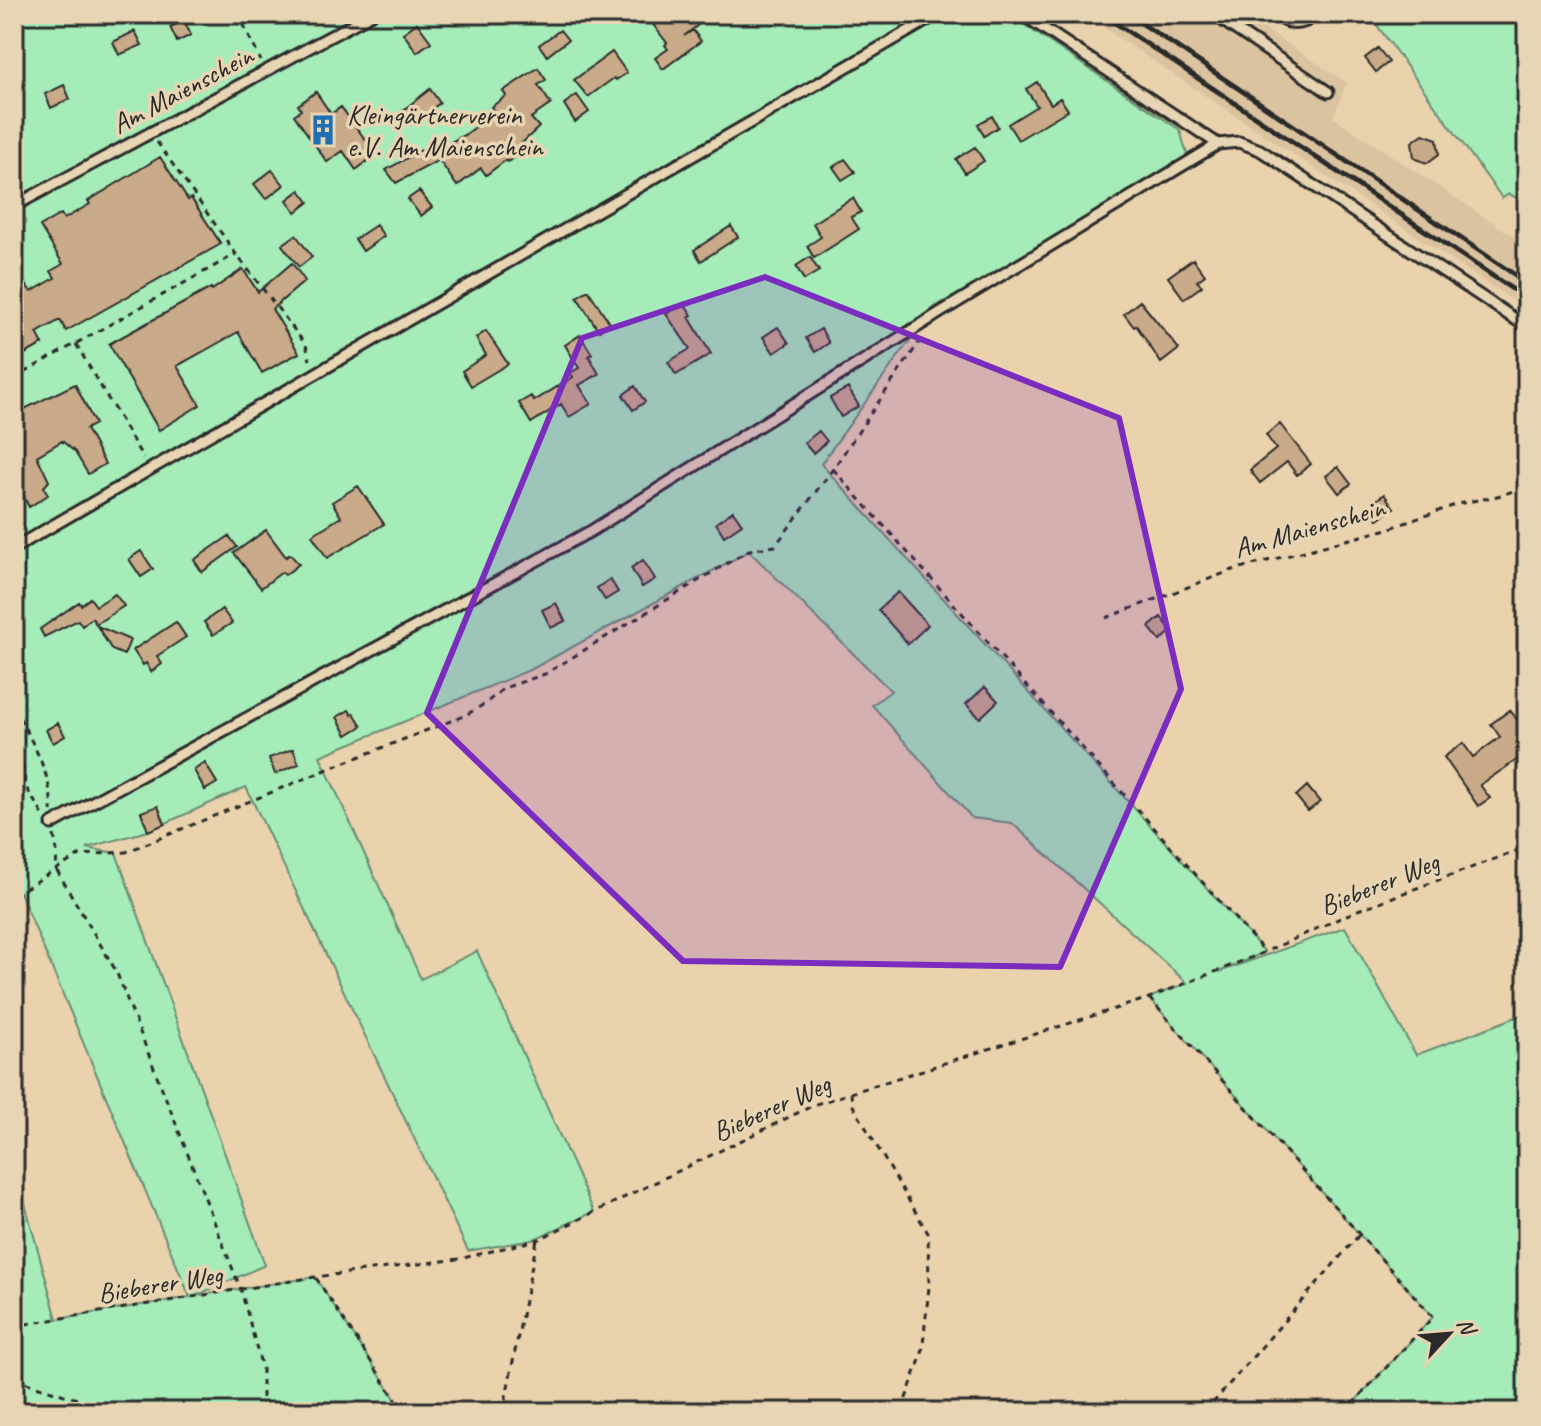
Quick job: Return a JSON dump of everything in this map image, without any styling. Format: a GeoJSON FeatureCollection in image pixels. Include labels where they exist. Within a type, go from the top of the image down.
{"type":"FeatureCollection","features":[{"type":"Feature","properties":{"kind":"lane","name":"Am Maienschein"},"geometry":{"type":"LineString","coordinates":[[14,206],[372,14]]}},
{"type":"Feature","properties":{"kind":"lane"},"geometry":{"type":"LineString","coordinates":[[14,548],[938,14]]}},
{"type":"Feature","properties":{"kind":"lane"},"geometry":{"type":"LineString","coordinates":[[1022,14],[1218,144]]}},
{"type":"Feature","properties":{"kind":"lane"},"geometry":{"type":"LineString","coordinates":[[1213,14],[1328,92]]}},
{"type":"Feature","properties":{"kind":"lane"},"geometry":{"type":"LineString","coordinates":[[1276,14],[1284,21],[1295,24],[1308,21],[1317,14]]}},
{"type":"Feature","properties":{"kind":"lane"},"geometry":{"type":"LineString","coordinates":[[52,824],[591,531],[941,312],[1218,144],[1239,142],[1260,150],[1527,327]]}},
{"type":"Feature","properties":{"kind":"path"},"geometry":{"type":"LineString","coordinates":[[238,14],[265,69]]}},
{"type":"Feature","properties":{"kind":"path"},"geometry":{"type":"LineString","coordinates":[[156,140],[236,254],[306,345],[310,354],[307,366]]}},
{"type":"Feature","properties":{"kind":"path"},"geometry":{"type":"LineString","coordinates":[[14,378],[236,254]]}},
{"type":"Feature","properties":{"kind":"path"},"geometry":{"type":"LineString","coordinates":[[14,895],[80,855],[126,852],[466,715],[504,688],[545,674],[749,550],[775,546],[833,469],[923,338]]}},
{"type":"Feature","properties":{"kind":"path"},"geometry":{"type":"LineString","coordinates":[[76,344],[144,460]]}},
{"type":"Feature","properties":{"kind":"path"},"geometry":{"type":"LineString","coordinates":[[833,469],[1265,952]]}},
{"type":"Feature","properties":{"kind":"path","name":"Am Maienschein"},"geometry":{"type":"LineString","coordinates":[[1106,618],[1233,570],[1388,529],[1458,504],[1527,486]]}},
{"type":"Feature","properties":{"kind":"path"},"geometry":{"type":"LineString","coordinates":[[14,707],[42,768],[52,799],[48,821],[27,789],[14,730]]}},
{"type":"Feature","properties":{"kind":"path"},"geometry":{"type":"LineString","coordinates":[[52,824],[57,851],[56,869],[116,971],[241,1290],[262,1368],[262,1412]]}},
{"type":"Feature","properties":{"kind":"path","name":"Bieberer Weg"},"geometry":{"type":"LineString","coordinates":[[14,1326],[315,1277],[459,1259],[537,1240],[816,1104],[1149,998],[1265,952],[1358,910],[1527,847]]}},
{"type":"Feature","properties":{"kind":"path"},"geometry":{"type":"LineString","coordinates":[[1149,998],[1433,1317],[1345,1412]]}},
{"type":"Feature","properties":{"kind":"path"},"geometry":{"type":"LineString","coordinates":[[851,1093],[852,1104],[928,1233],[929,1287],[922,1354],[901,1412]]}},
{"type":"Feature","properties":{"kind":"path"},"geometry":{"type":"LineString","coordinates":[[1205,1412],[1360,1234]]}},
{"type":"Feature","properties":{"kind":"path"},"geometry":{"type":"LineString","coordinates":[[503,1412],[537,1240]]}},
{"type":"Feature","properties":{"kind":"path"},"geometry":{"type":"LineString","coordinates":[[315,1277],[404,1412]]}},
{"type":"Feature","properties":{"kind":"path"},"geometry":{"type":"LineString","coordinates":[[14,1379],[30,1412]]}},
{"type":"Feature","properties":{"kind":"path"},"geometry":{"type":"LineString","coordinates":[[14,1379],[118,1412]]}},
{"type":"Feature","properties":{"kind":"highlighted area"},"geometry":{"type":"Polygon","coordinates":[[[765,277],[1119,418],[1181,689],[1060,967],[683,961],[427,713],[582,338],[765,277]]]}},
{"type":"Feature","properties":{"kind":"shaded area"},"geometry":{"type":"Polygon","coordinates":[[[1083,14],[1242,14],[1347,83],[1333,117],[1527,245],[1527,310],[1083,14]]]}},
{"type":"Feature","properties":{"kind":"green space"},"geometry":{"type":"Polygon","coordinates":[[[14,14],[1008,14],[1180,130],[1188,158],[1060,239],[934,307],[821,464],[1265,952],[1219,972],[1345,927],[1416,1055],[1527,1013],[1527,1412],[1345,1412],[1433,1317],[1149,998],[1187,983],[1012,823],[972,818],[872,705],[891,691],[749,551],[532,669],[320,756],[421,979],[477,951],[594,1212],[532,1240],[468,1251],[246,787],[148,831],[86,848],[116,853],[265,1265],[195,1296],[315,1277],[404,1412],[14,1412],[14,1164],[57,1319],[190,1297],[20,892],[14,893],[14,14]]]}},
{"type":"Feature","properties":{"kind":"green space"},"geometry":{"type":"Polygon","coordinates":[[[1369,14],[1527,14],[1527,203],[1509,194],[1502,198],[1369,14]]]}},
{"type":"Feature","properties":{"kind":"building"},"geometry":{"type":"Polygon","coordinates":[[[645,14],[712,14],[684,36],[693,30],[701,41],[663,69],[655,58],[668,49],[667,43],[645,14]]]}},
{"type":"Feature","properties":{"kind":"building"},"geometry":{"type":"Polygon","coordinates":[[[184,21],[191,35],[177,42],[170,27],[184,21]]]}},
{"type":"Feature","properties":{"kind":"building"},"geometry":{"type":"Polygon","coordinates":[[[417,23],[431,42],[417,52],[403,33],[417,23]]]}},
{"type":"Feature","properties":{"kind":"building"},"geometry":{"type":"Polygon","coordinates":[[[560,30],[568,40],[547,56],[539,45],[560,30]]]}},
{"type":"Feature","properties":{"kind":"building"},"geometry":{"type":"Polygon","coordinates":[[[135,31],[142,45],[119,55],[113,42],[135,31]]]}},
{"type":"Feature","properties":{"kind":"building"},"geometry":{"type":"Polygon","coordinates":[[[1378,48],[1389,62],[1376,72],[1365,58],[1378,48]]]}},
{"type":"Feature","properties":{"kind":"building"},"geometry":{"type":"Polygon","coordinates":[[[612,52],[627,73],[616,80],[614,78],[588,97],[574,80],[612,52]]]}},
{"type":"Feature","properties":{"kind":"building"},"geometry":{"type":"Polygon","coordinates":[[[538,68],[546,80],[538,85],[551,104],[531,118],[539,127],[520,145],[524,149],[508,162],[506,160],[486,175],[481,168],[457,186],[439,160],[396,183],[386,170],[432,144],[437,143],[440,148],[466,134],[495,113],[491,107],[506,96],[503,91],[538,68]]]}},
{"type":"Feature","properties":{"kind":"building"},"geometry":{"type":"Polygon","coordinates":[[[1037,82],[1051,104],[1060,98],[1068,110],[1018,140],[1008,124],[1037,106],[1026,89],[1037,82]]]}},
{"type":"Feature","properties":{"kind":"building"},"geometry":{"type":"Polygon","coordinates":[[[64,85],[70,99],[51,108],[45,94],[64,85]]]}},
{"type":"Feature","properties":{"kind":"building"},"geometry":{"type":"Polygon","coordinates":[[[430,89],[440,103],[410,124],[401,112],[430,89]]]}},
{"type":"Feature","properties":{"kind":"building","name":"Kleingärtnerverein e.V. Am Maienschein"},"geometry":{"type":"Polygon","coordinates":[[[316,92],[331,114],[341,107],[376,154],[356,170],[343,151],[327,162],[294,115],[301,110],[298,105],[316,92]]]}},
{"type":"Feature","properties":{"kind":"building"},"geometry":{"type":"Polygon","coordinates":[[[577,95],[589,112],[575,122],[564,104],[577,95]]]}},
{"type":"Feature","properties":{"kind":"building"},"geometry":{"type":"Polygon","coordinates":[[[992,116],[998,127],[984,136],[978,124],[992,116]]]}},
{"type":"Feature","properties":{"kind":"building"},"geometry":{"type":"Polygon","coordinates":[[[1423,134],[1437,139],[1439,154],[1427,163],[1414,158],[1412,142],[1423,134]]]}},
{"type":"Feature","properties":{"kind":"building"},"geometry":{"type":"Polygon","coordinates":[[[975,147],[984,161],[965,173],[956,159],[975,147]]]}},
{"type":"Feature","properties":{"kind":"building"},"geometry":{"type":"Polygon","coordinates":[[[160,157],[221,244],[66,331],[60,320],[37,333],[43,344],[14,360],[14,266],[31,292],[55,278],[51,271],[63,264],[40,226],[61,214],[64,219],[160,157]]]}},
{"type":"Feature","properties":{"kind":"building"},"geometry":{"type":"Polygon","coordinates":[[[845,159],[855,172],[842,180],[833,167],[845,159]]]}},
{"type":"Feature","properties":{"kind":"building"},"geometry":{"type":"Polygon","coordinates":[[[272,170],[284,185],[266,199],[254,184],[272,170]]]}},
{"type":"Feature","properties":{"kind":"building"},"geometry":{"type":"Polygon","coordinates":[[[300,190],[309,202],[296,212],[287,200],[300,190]]]}},
{"type":"Feature","properties":{"kind":"building"},"geometry":{"type":"Polygon","coordinates":[[[419,191],[432,207],[421,216],[408,199],[419,191]]]}},
{"type":"Feature","properties":{"kind":"building"},"geometry":{"type":"Polygon","coordinates":[[[853,198],[861,212],[851,217],[859,229],[814,258],[807,246],[821,237],[813,223],[853,198]]]}},
{"type":"Feature","properties":{"kind":"building"},"geometry":{"type":"Polygon","coordinates":[[[376,225],[384,236],[363,251],[355,239],[376,225]]]}},
{"type":"Feature","properties":{"kind":"building"},"geometry":{"type":"Polygon","coordinates":[[[731,226],[738,237],[701,261],[694,250],[731,226]]]}},
{"type":"Feature","properties":{"kind":"building"},"geometry":{"type":"Polygon","coordinates":[[[296,235],[312,257],[299,267],[282,245],[296,235]]]}},
{"type":"Feature","properties":{"kind":"building"},"geometry":{"type":"Polygon","coordinates":[[[810,257],[819,271],[804,280],[796,266],[810,257]]]}},
{"type":"Feature","properties":{"kind":"building"},"geometry":{"type":"Polygon","coordinates":[[[1193,259],[1205,275],[1197,281],[1202,286],[1184,299],[1168,277],[1193,259]]]}},
{"type":"Feature","properties":{"kind":"building"},"geometry":{"type":"Polygon","coordinates":[[[292,263],[305,281],[272,309],[299,353],[262,373],[238,332],[177,366],[200,405],[159,430],[109,344],[212,290],[243,269],[258,292],[292,263]]]}},
{"type":"Feature","properties":{"kind":"building"},"geometry":{"type":"Polygon","coordinates":[[[588,290],[610,323],[599,331],[577,297],[588,290]]]}},
{"type":"Feature","properties":{"kind":"building"},"geometry":{"type":"Polygon","coordinates":[[[1140,301],[1179,349],[1161,363],[1136,325],[1134,327],[1124,314],[1140,301]]]}},
{"type":"Feature","properties":{"kind":"building"},"geometry":{"type":"Polygon","coordinates":[[[684,303],[711,354],[676,375],[668,362],[690,349],[666,314],[684,303]]]}},
{"type":"Feature","properties":{"kind":"building"},"geometry":{"type":"Polygon","coordinates":[[[778,327],[789,343],[774,353],[763,337],[778,327]]]}},
{"type":"Feature","properties":{"kind":"building"},"geometry":{"type":"Polygon","coordinates":[[[821,329],[829,343],[815,352],[806,338],[821,329]]]}},
{"type":"Feature","properties":{"kind":"building"},"geometry":{"type":"Polygon","coordinates":[[[486,331],[508,364],[471,386],[462,371],[486,355],[476,338],[486,331]]]}},
{"type":"Feature","properties":{"kind":"building"},"geometry":{"type":"Polygon","coordinates":[[[580,335],[592,354],[589,356],[599,374],[579,385],[591,404],[569,417],[561,404],[531,423],[519,403],[531,396],[534,401],[573,377],[570,373],[579,368],[565,345],[580,335]]]}},
{"type":"Feature","properties":{"kind":"building"},"geometry":{"type":"Polygon","coordinates":[[[75,384],[95,424],[86,429],[105,464],[88,474],[75,452],[62,441],[37,456],[49,481],[44,487],[48,495],[29,507],[14,477],[14,460],[23,455],[14,437],[14,414],[75,384]]]}},
{"type":"Feature","properties":{"kind":"building"},"geometry":{"type":"Polygon","coordinates":[[[635,386],[645,402],[633,410],[623,395],[635,386]]]}},
{"type":"Feature","properties":{"kind":"building"},"geometry":{"type":"Polygon","coordinates":[[[848,388],[859,406],[841,417],[830,398],[848,388]]]}},
{"type":"Feature","properties":{"kind":"building"},"geometry":{"type":"Polygon","coordinates":[[[1280,424],[1311,464],[1297,475],[1287,462],[1260,483],[1250,470],[1276,449],[1266,435],[1280,424]]]}},
{"type":"Feature","properties":{"kind":"building"},"geometry":{"type":"Polygon","coordinates":[[[819,431],[827,441],[813,453],[804,443],[819,431]]]}},
{"type":"Feature","properties":{"kind":"building"},"geometry":{"type":"Polygon","coordinates":[[[1338,467],[1351,484],[1339,493],[1326,476],[1338,467]]]}},
{"type":"Feature","properties":{"kind":"building"},"geometry":{"type":"Polygon","coordinates":[[[358,486],[384,524],[327,558],[312,535],[341,517],[332,502],[358,486]]]}},
{"type":"Feature","properties":{"kind":"building"},"geometry":{"type":"Polygon","coordinates":[[[1384,494],[1394,508],[1378,519],[1369,506],[1384,494]]]}},
{"type":"Feature","properties":{"kind":"building"},"geometry":{"type":"Polygon","coordinates":[[[733,511],[742,524],[724,536],[716,523],[733,511]]]}},
{"type":"Feature","properties":{"kind":"building"},"geometry":{"type":"Polygon","coordinates":[[[266,530],[286,557],[290,554],[299,564],[261,588],[234,553],[266,530]]]}},
{"type":"Feature","properties":{"kind":"building"},"geometry":{"type":"Polygon","coordinates":[[[229,536],[237,547],[202,572],[194,560],[229,536]]]}},
{"type":"Feature","properties":{"kind":"building"},"geometry":{"type":"Polygon","coordinates":[[[141,551],[153,569],[141,577],[129,559],[141,551]]]}},
{"type":"Feature","properties":{"kind":"building"},"geometry":{"type":"Polygon","coordinates":[[[643,560],[655,579],[642,587],[631,568],[643,560]]]}},
{"type":"Feature","properties":{"kind":"building"},"geometry":{"type":"Polygon","coordinates":[[[610,579],[618,592],[605,600],[597,588],[610,579]]]}},
{"type":"Feature","properties":{"kind":"building"},"geometry":{"type":"Polygon","coordinates":[[[898,592],[928,625],[908,644],[878,610],[898,592]]]}},
{"type":"Feature","properties":{"kind":"building"},"geometry":{"type":"Polygon","coordinates":[[[115,594],[124,606],[96,624],[92,618],[82,626],[78,620],[44,637],[40,629],[79,602],[81,605],[90,598],[96,606],[115,594]]]}},
{"type":"Feature","properties":{"kind":"building"},"geometry":{"type":"Polygon","coordinates":[[[556,603],[565,621],[551,628],[542,610],[556,603]]]}},
{"type":"Feature","properties":{"kind":"building"},"geometry":{"type":"Polygon","coordinates":[[[222,609],[232,623],[213,635],[204,622],[222,609]]]}},
{"type":"Feature","properties":{"kind":"building"},"geometry":{"type":"Polygon","coordinates":[[[1161,617],[1172,631],[1160,641],[1149,627],[1161,617]]]}},
{"type":"Feature","properties":{"kind":"building"},"geometry":{"type":"Polygon","coordinates":[[[176,622],[186,637],[157,656],[162,664],[151,672],[133,650],[176,622]]]}},
{"type":"Feature","properties":{"kind":"building"},"geometry":{"type":"Polygon","coordinates":[[[97,626],[130,640],[124,655],[112,650],[97,626]]]}},
{"type":"Feature","properties":{"kind":"building"},"geometry":{"type":"Polygon","coordinates":[[[985,687],[998,701],[980,718],[966,704],[985,687]]]}},
{"type":"Feature","properties":{"kind":"building"},"geometry":{"type":"Polygon","coordinates":[[[349,710],[362,726],[347,735],[337,717],[349,710]]]}},
{"type":"Feature","properties":{"kind":"building"},"geometry":{"type":"Polygon","coordinates":[[[1510,710],[1527,733],[1527,753],[1480,785],[1490,798],[1478,806],[1444,757],[1463,743],[1473,757],[1500,737],[1491,724],[1510,710]]]}},
{"type":"Feature","properties":{"kind":"building"},"geometry":{"type":"Polygon","coordinates":[[[58,723],[65,736],[53,743],[46,730],[58,723]]]}},
{"type":"Feature","properties":{"kind":"building"},"geometry":{"type":"Polygon","coordinates":[[[293,749],[299,764],[275,774],[269,758],[293,749]]]}},
{"type":"Feature","properties":{"kind":"building"},"geometry":{"type":"Polygon","coordinates":[[[205,763],[217,783],[205,790],[194,770],[205,763]]]}},
{"type":"Feature","properties":{"kind":"building"},"geometry":{"type":"Polygon","coordinates":[[[1307,786],[1320,802],[1308,811],[1296,796],[1307,786]]]}},
{"type":"Feature","properties":{"kind":"building"},"geometry":{"type":"Polygon","coordinates":[[[158,806],[165,824],[148,831],[141,812],[158,806]]]}},
{"type":"Feature","properties":{"kind":"railway"},"geometry":{"type":"LineString","coordinates":[[1102,14],[1527,299]]}},
{"type":"Feature","properties":{"kind":"railway"},"geometry":{"type":"LineString","coordinates":[[1128,14],[1527,283]]}},
{"type":"Feature","properties":{"kind":"place","name":"Kleingärtnerverein e.V. Am Maienschein"},"geometry":{"type":"Point","coordinates":[323,130]}}]}
